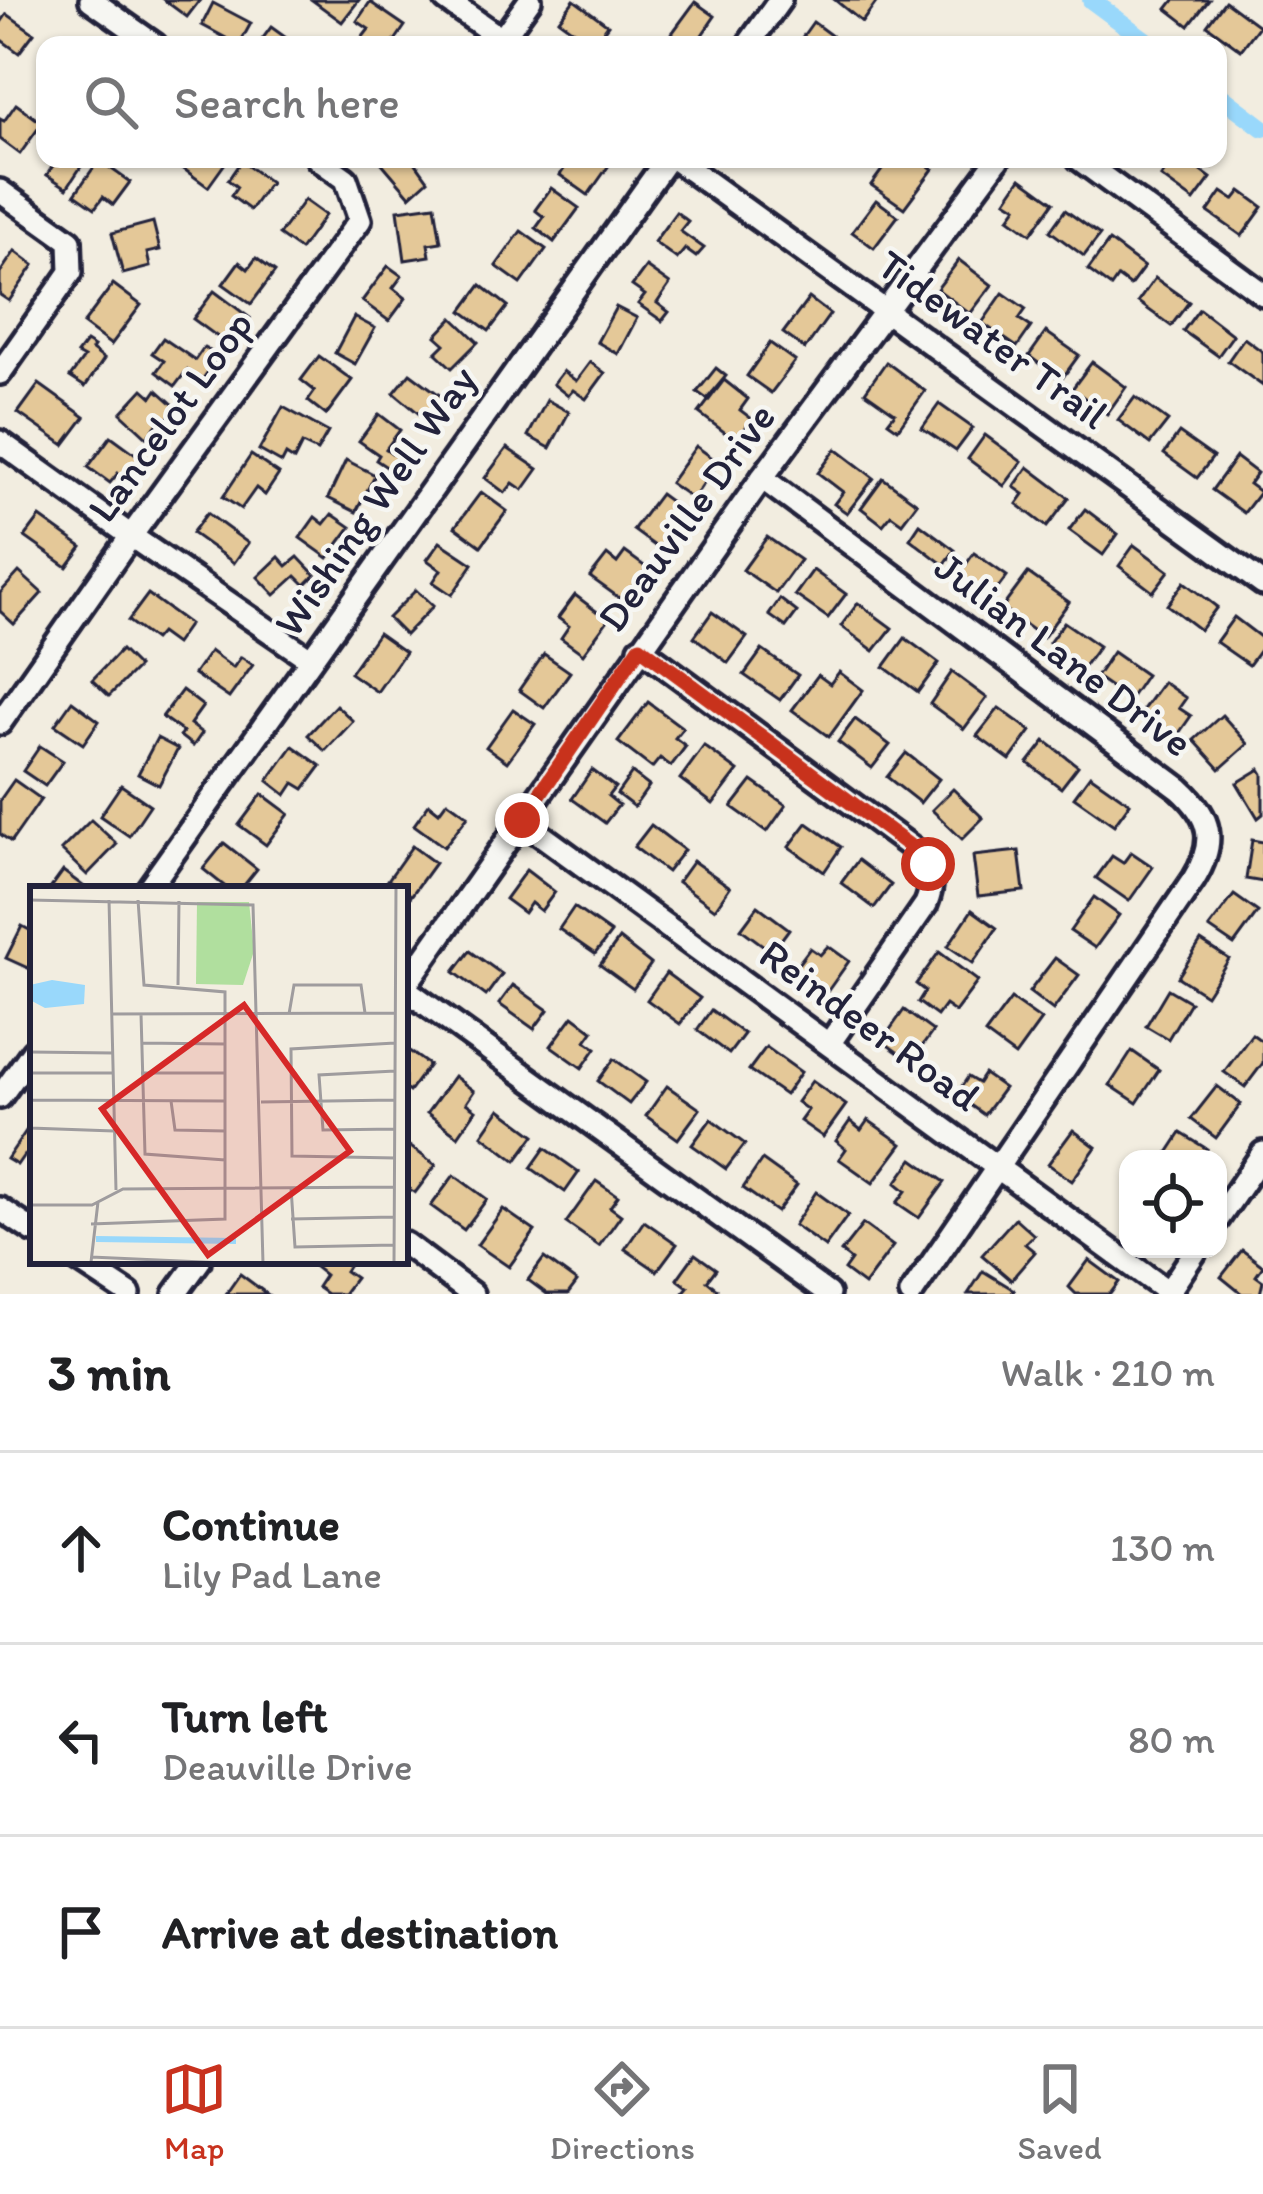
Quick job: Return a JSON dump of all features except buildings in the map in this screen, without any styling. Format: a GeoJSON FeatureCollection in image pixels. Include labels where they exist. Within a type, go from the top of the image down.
{"type":"FeatureCollection","features":[{"type":"Feature","properties":{"kind":"street"},"geometry":{"type":"LineString","coordinates":[[91,0],[142,36]]}},
{"type":"Feature","properties":{"kind":"street"},"geometry":{"type":"LineString","coordinates":[[446,0],[497,36]]}},
{"type":"Feature","properties":{"kind":"street"},"geometry":{"type":"LineString","coordinates":[[509,36],[530,0]]}},
{"type":"Feature","properties":{"kind":"street"},"geometry":{"type":"LineString","coordinates":[[754,36],[780,0]]}},
{"type":"Feature","properties":{"kind":"street","name":"Lancelot Loop"},"geometry":{"type":"LineString","coordinates":[[0,723],[360,220],[346,179],[331,168]]}},
{"type":"Feature","properties":{"kind":"street","name":"Wishing Well Way"},"geometry":{"type":"LineString","coordinates":[[150,886],[665,168]]}},
{"type":"Feature","properties":{"kind":"street","name":"Tidewater Trail"},"geometry":{"type":"LineString","coordinates":[[684,168],[1263,584]]}},
{"type":"Feature","properties":{"kind":"street","name":"Deauville Drive"},"geometry":{"type":"LineString","coordinates":[[408,983],[640,647],[991,168]]}},
{"type":"Feature","properties":{"kind":"street"},"geometry":{"type":"LineString","coordinates":[[1091,168],[1263,294]]}},
{"type":"Feature","properties":{"kind":"street"},"geometry":{"type":"LineString","coordinates":[[0,191],[70,241],[71,272],[0,373]]}},
{"type":"Feature","properties":{"kind":"street"},"geometry":{"type":"LineString","coordinates":[[0,442],[310,659]]}},
{"type":"Feature","properties":{"kind":"street","name":"Julian Lane Drive"},"geometry":{"type":"LineString","coordinates":[[762,478],[1180,789],[1207,824],[1208,849],[1201,869],[911,1294]]}},
{"type":"Feature","properties":{"kind":"street"},"geometry":{"type":"LineString","coordinates":[[640,647],[928,864],[932,880],[926,904],[830,1044]]}},
{"type":"Feature","properties":{"kind":"street","name":"Reindeer Road"},"geometry":{"type":"LineString","coordinates":[[522,820],[1169,1293]]}},
{"type":"Feature","properties":{"kind":"street"},"geometry":{"type":"LineString","coordinates":[[408,989],[828,1294]]}},
{"type":"Feature","properties":{"kind":"street"},"geometry":{"type":"LineString","coordinates":[[0,1097],[30,1055]]}},
{"type":"Feature","properties":{"kind":"street"},"geometry":{"type":"LineString","coordinates":[[1227,1206],[1263,1153]]}},
{"type":"Feature","properties":{"kind":"street"},"geometry":{"type":"LineString","coordinates":[[0,1209],[30,1229]]}},
{"type":"Feature","properties":{"kind":"street"},"geometry":{"type":"LineString","coordinates":[[408,1246],[472,1294]]}},
{"type":"Feature","properties":{"kind":"street"},"geometry":{"type":"LineString","coordinates":[[1169,1293],[1191,1258]]}},
{"type":"Feature","properties":{"kind":"street"},"geometry":{"type":"LineString","coordinates":[[84,1264],[129,1294]]}},
{"type":"Feature","properties":{"kind":"street"},"geometry":{"type":"LineString","coordinates":[[176,1294],[197,1264]]}},
{"type":"Feature","properties":{"kind":"waterway"},"geometry":{"type":"LineString","coordinates":[[1091,0],[1140,36]]}},
{"type":"Feature","properties":{"kind":"waterway"},"geometry":{"type":"LineString","coordinates":[[1227,101],[1263,128]]}},
{"type":"Feature","properties":{"kind":"route"},"geometry":{"type":"LineString","coordinates":[[522,820],[640,647],[928,864]]}}]}
